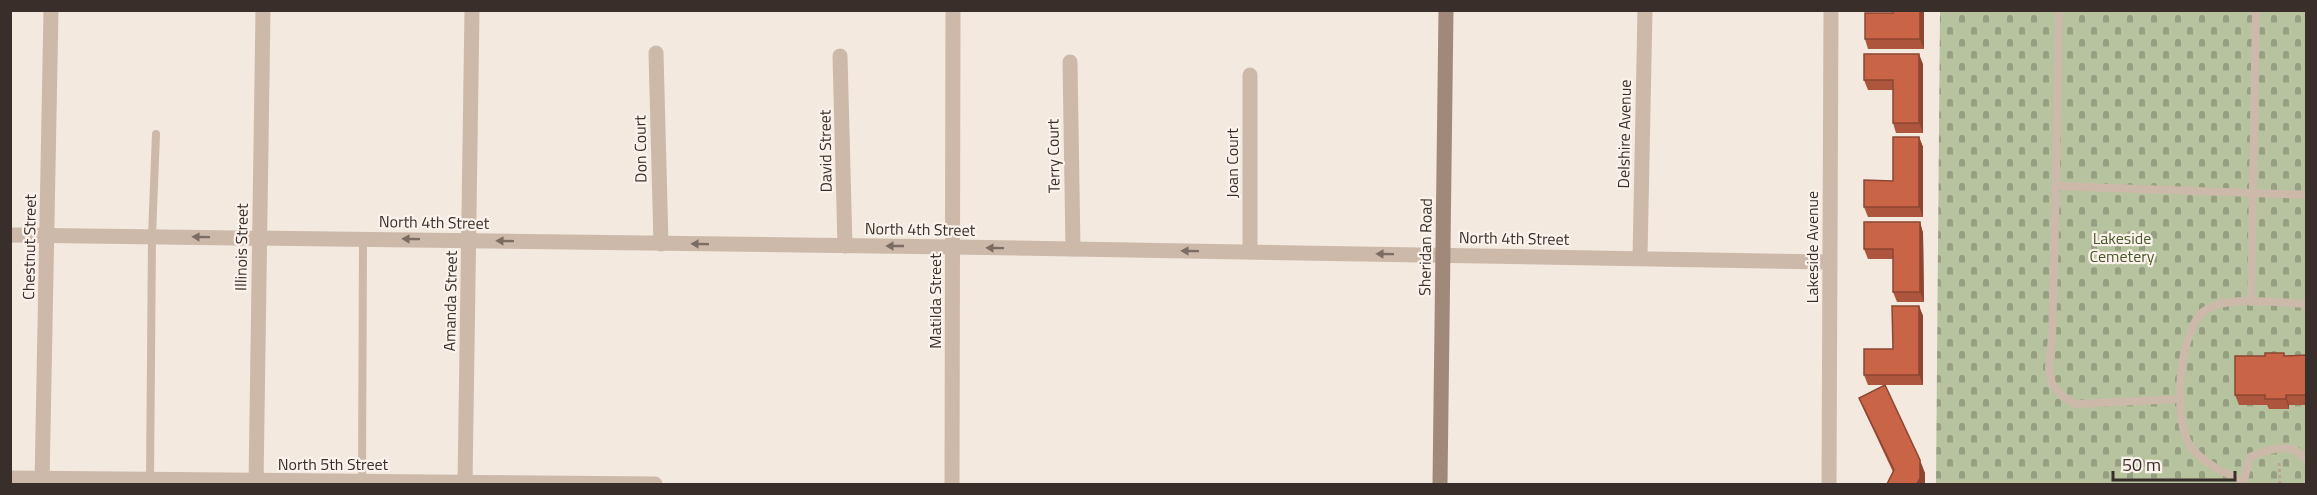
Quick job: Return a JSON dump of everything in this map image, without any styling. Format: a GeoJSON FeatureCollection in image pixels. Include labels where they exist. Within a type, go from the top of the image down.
{"type":"FeatureCollection","features":[{"type":"Feature","properties":{"kind":"main road","name":"Sheridan Road"},"geometry":{"type":"LineString","coordinates":[[1440,484],[1446,10]]}},
{"type":"Feature","properties":{"kind":"street","name":"Chestnut Street"},"geometry":{"type":"LineString","coordinates":[[42,481],[51,10]]}},
{"type":"Feature","properties":{"kind":"street","name":"Illinois Street"},"geometry":{"type":"LineString","coordinates":[[256,483],[263,10]]}},
{"type":"Feature","properties":{"kind":"street","name":"Amanda Street"},"geometry":{"type":"LineString","coordinates":[[465,483],[472,10]]}},
{"type":"Feature","properties":{"kind":"street","name":"Matilda Street"},"geometry":{"type":"LineString","coordinates":[[952,10],[952,484]]}},
{"type":"Feature","properties":{"kind":"street","name":"Delshire Avenue"},"geometry":{"type":"LineString","coordinates":[[1640,258],[1645,10]]}},
{"type":"Feature","properties":{"kind":"street","name":"Lakeside Avenue"},"geometry":{"type":"LineString","coordinates":[[1829,484],[1831,10]]}},
{"type":"Feature","properties":{"kind":"street","name":"Don Court"},"geometry":{"type":"LineString","coordinates":[[656,52],[661,244]]}},
{"type":"Feature","properties":{"kind":"street","name":"David Street"},"geometry":{"type":"LineString","coordinates":[[840,56],[845,246]]}},
{"type":"Feature","properties":{"kind":"street","name":"Terry Court"},"geometry":{"type":"LineString","coordinates":[[1070,62],[1073,249]]}},
{"type":"Feature","properties":{"kind":"street","name":"Joan Court"},"geometry":{"type":"LineString","coordinates":[[1250,75],[1250,251]]}},
{"type":"Feature","properties":{"kind":"street","name":"North 4th Street"},"geometry":{"type":"LineString","coordinates":[[10,235],[1250,251],[1829,262]]}},
{"type":"Feature","properties":{"kind":"street","name":"North 5th Street"},"geometry":{"type":"LineString","coordinates":[[10,478],[42,481],[150,480],[256,483],[362,481],[655,484]]}},
{"type":"Feature","properties":{"kind":"lane"},"geometry":{"type":"LineString","coordinates":[[2059,10],[2052,338],[2049,368],[2052,384],[2061,396],[2076,404],[2180,399]]}},
{"type":"Feature","properties":{"kind":"lane"},"geometry":{"type":"LineString","coordinates":[[2251,302],[2256,10]]}},
{"type":"Feature","properties":{"kind":"lane"},"geometry":{"type":"LineString","coordinates":[[150,480],[152,236],[156,134]]}},
{"type":"Feature","properties":{"kind":"lane"},"geometry":{"type":"LineString","coordinates":[[2055,186],[2307,195]]}},
{"type":"Feature","properties":{"kind":"lane"},"geometry":{"type":"LineString","coordinates":[[362,481],[363,239]]}},
{"type":"Feature","properties":{"kind":"lane"},"geometry":{"type":"LineString","coordinates":[[2307,304],[2251,302],[2223,304],[2203,312],[2189,333],[2180,399],[2181,421],[2189,445],[2202,460],[2243,483],[2250,457],[2268,449],[2288,448],[2307,460]]}},
{"type":"Feature","properties":{"kind":"path"},"geometry":{"type":"LineString","coordinates":[[2279,463],[2280,484]]}},
{"type":"Feature","properties":{"kind":"green space","name":"Lakeside Cemetery"},"geometry":{"type":"Polygon","coordinates":[[[1940,11],[2306,11],[2306,484],[1936,484],[1940,11]]]}},
{"type":"Feature","properties":{"kind":"building"},"geometry":{"type":"Polygon","coordinates":[[[1893,10],[1920,10],[1920,39],[1865,39],[1865,13],[1893,13],[1893,10]]]}},
{"type":"Feature","properties":{"kind":"building"},"geometry":{"type":"Polygon","coordinates":[[[1864,54],[1919,54],[1919,123],[1893,123],[1893,80],[1864,80],[1864,54]]]}},
{"type":"Feature","properties":{"kind":"building"},"geometry":{"type":"Polygon","coordinates":[[[1893,137],[1919,137],[1919,207],[1864,207],[1864,180],[1893,181],[1893,137]]]}},
{"type":"Feature","properties":{"kind":"building"},"geometry":{"type":"Polygon","coordinates":[[[1864,222],[1920,222],[1920,292],[1893,292],[1893,249],[1864,249],[1864,222]]]}},
{"type":"Feature","properties":{"kind":"building"},"geometry":{"type":"Polygon","coordinates":[[[1892,306],[1919,306],[1919,375],[1864,375],[1864,349],[1893,349],[1892,306]]]}},
{"type":"Feature","properties":{"kind":"building"},"geometry":{"type":"Polygon","coordinates":[[[2265,353],[2284,353],[2284,356],[2307,355],[2307,395],[2286,395],[2286,399],[2265,399],[2265,395],[2235,395],[2235,356],[2265,356],[2265,353]]]}},
{"type":"Feature","properties":{"kind":"building"},"geometry":{"type":"Polygon","coordinates":[[[1885,385],[1920,460],[1920,478],[1917,484],[1887,484],[1894,470],[1859,398],[1885,385]]]}}]}
